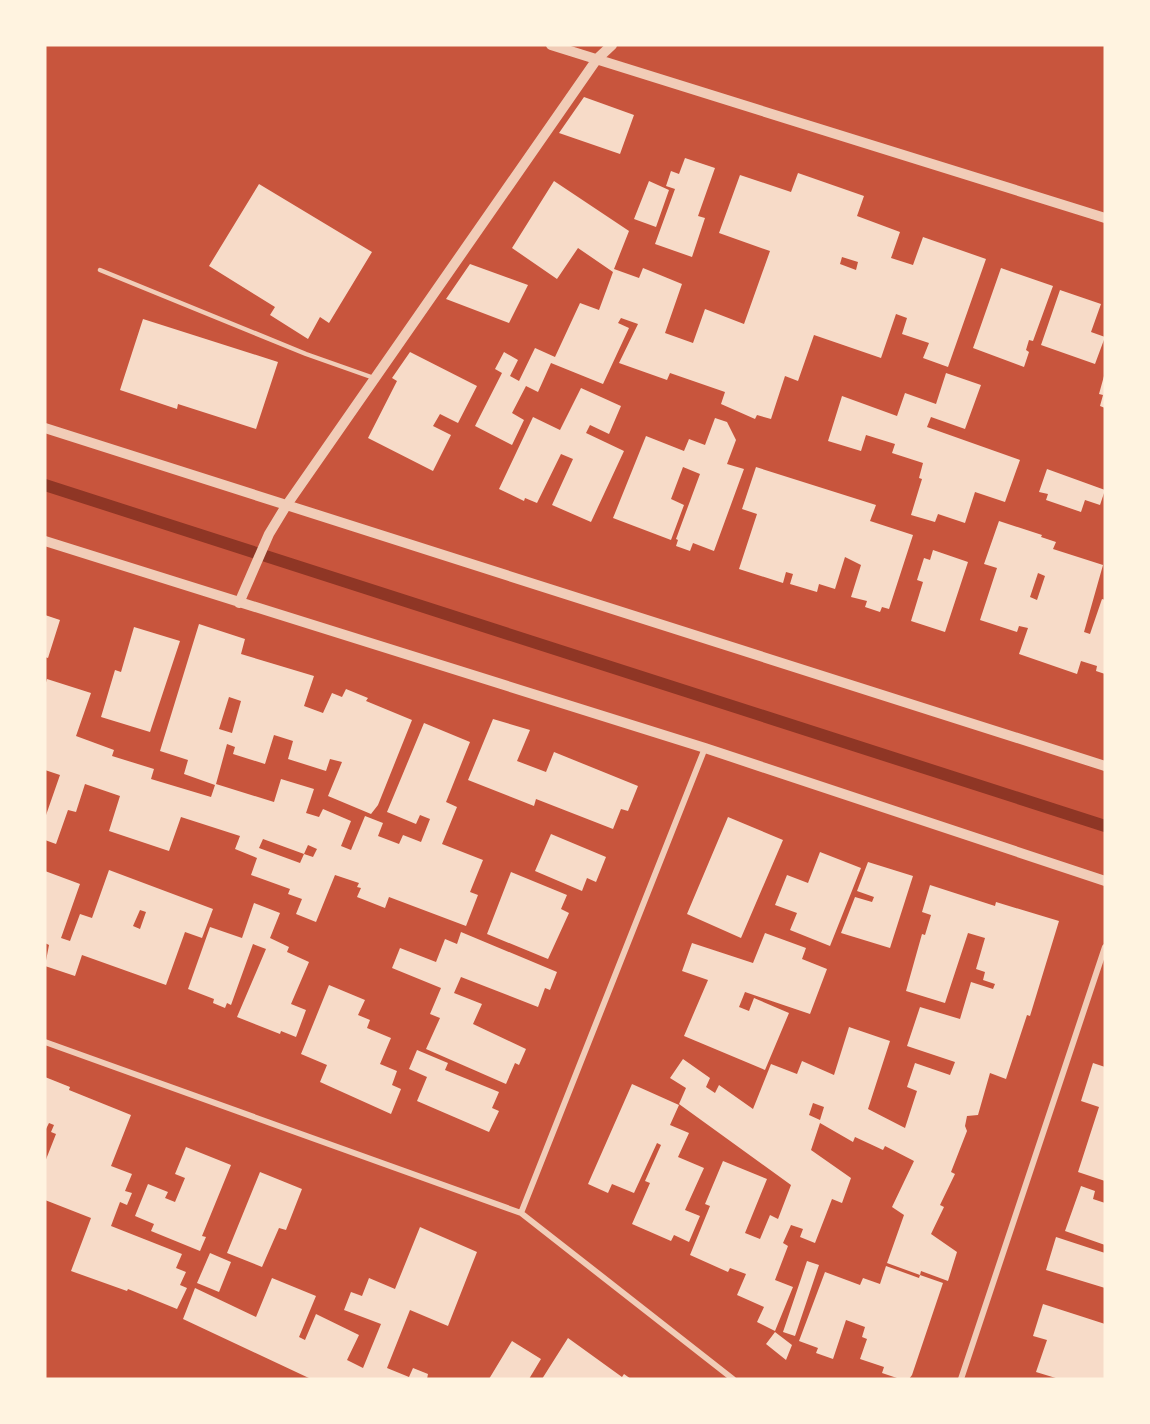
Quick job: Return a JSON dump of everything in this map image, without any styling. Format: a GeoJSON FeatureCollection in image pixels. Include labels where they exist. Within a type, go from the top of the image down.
{"type":"FeatureCollection","features":[{"type":"Feature","properties":{"kind":"street"},"geometry":{"type":"LineString","coordinates":[[551,45],[1105,218]]}},
{"type":"Feature","properties":{"kind":"street"},"geometry":{"type":"LineString","coordinates":[[238,603],[254,572],[269,534],[286,506],[597,59],[612,45]]}},
{"type":"Feature","properties":{"kind":"street"},"geometry":{"type":"LineString","coordinates":[[45,428],[1105,766]]}},
{"type":"Feature","properties":{"kind":"street"},"geometry":{"type":"LineString","coordinates":[[45,541],[705,748],[1105,881]]}},
{"type":"Feature","properties":{"kind":"street"},"geometry":{"type":"LineString","coordinates":[[521,1213],[705,748]]}},
{"type":"Feature","properties":{"kind":"street"},"geometry":{"type":"LineString","coordinates":[[961,1379],[1105,947]]}},
{"type":"Feature","properties":{"kind":"street"},"geometry":{"type":"LineString","coordinates":[[45,1042],[521,1213],[733,1379]]}},
{"type":"Feature","properties":{"kind":"lane"},"geometry":{"type":"LineString","coordinates":[[100,270],[306,354],[374,378]]}},
{"type":"Feature","properties":{"kind":"building"},"geometry":{"type":"Polygon","coordinates":[[[584,97],[634,115],[620,154],[559,133],[584,97]]]}},
{"type":"Feature","properties":{"kind":"building"},"geometry":{"type":"Polygon","coordinates":[[[685,158],[715,168],[698,216],[705,218],[692,257],[655,244],[675,189],[666,186],[671,171],[679,174],[685,158]]]}},
{"type":"Feature","properties":{"kind":"building"},"geometry":{"type":"Polygon","coordinates":[[[798,173],[864,196],[857,216],[900,232],[891,258],[913,265],[923,237],[986,259],[948,367],[923,358],[929,343],[902,334],[907,318],[896,314],[881,358],[814,335],[798,381],[785,376],[771,419],[757,415],[755,419],[721,404],[725,392],[670,373],[667,380],[619,363],[638,324],[621,318],[618,323],[629,328],[603,384],[551,363],[538,392],[526,386],[512,413],[524,420],[512,445],[475,426],[502,373],[495,369],[504,352],[518,360],[510,376],[519,381],[535,348],[555,357],[580,303],[599,310],[613,272],[578,248],[557,279],[512,248],[554,181],[629,231],[614,269],[639,278],[643,268],[682,284],[665,333],[693,343],[705,309],[744,324],[770,251],[719,233],[740,175],[791,192],[798,173]],[[842,257],[840,264],[856,270],[858,262],[842,257]]]}},
{"type":"Feature","properties":{"kind":"building"},"geometry":{"type":"Polygon","coordinates":[[[649,181],[669,190],[656,227],[634,219],[649,181]]]}},
{"type":"Feature","properties":{"kind":"building"},"geometry":{"type":"Polygon","coordinates":[[[259,184],[372,252],[329,323],[320,317],[308,339],[270,315],[275,307],[209,266],[259,184]]]}},
{"type":"Feature","properties":{"kind":"building"},"geometry":{"type":"Polygon","coordinates":[[[470,264],[528,285],[509,323],[446,299],[470,264]]]}},
{"type":"Feature","properties":{"kind":"building"},"geometry":{"type":"Polygon","coordinates":[[[1001,268],[1053,286],[1033,341],[1029,340],[1026,350],[1029,352],[1024,367],[973,348],[1001,268]]]}},
{"type":"Feature","properties":{"kind":"building"},"geometry":{"type":"Polygon","coordinates":[[[1060,290],[1101,304],[1091,332],[1105,337],[1095,364],[1041,345],[1060,290]]]}},
{"type":"Feature","properties":{"kind":"building"},"geometry":{"type":"Polygon","coordinates":[[[143,319],[278,362],[256,429],[178,404],[177,409],[120,390],[143,319]]]}},
{"type":"Feature","properties":{"kind":"building"},"geometry":{"type":"Polygon","coordinates":[[[410,352],[477,386],[458,423],[440,414],[433,426],[451,435],[433,471],[368,438],[397,381],[392,378],[410,352]]]}},
{"type":"Feature","properties":{"kind":"building"},"geometry":{"type":"Polygon","coordinates":[[[946,373],[981,385],[965,429],[931,417],[927,427],[1020,460],[1005,502],[975,492],[965,523],[938,514],[935,522],[911,515],[922,479],[919,478],[923,463],[892,453],[895,444],[866,435],[861,451],[828,441],[842,396],[897,416],[905,393],[936,404],[946,373]]]}},
{"type":"Feature","properties":{"kind":"building"},"geometry":{"type":"Polygon","coordinates":[[[1104,376],[1105,408],[1100,406],[1103,395],[1099,394],[1104,376]]]}},
{"type":"Feature","properties":{"kind":"building"},"geometry":{"type":"Polygon","coordinates":[[[581,388],[621,406],[609,434],[590,425],[586,433],[624,451],[591,522],[552,505],[573,459],[561,454],[537,503],[525,498],[524,501],[499,489],[533,417],[560,430],[581,388]]]}},
{"type":"Feature","properties":{"kind":"building"},"geometry":{"type":"Polygon","coordinates":[[[715,418],[727,422],[736,440],[727,464],[744,469],[714,551],[693,543],[690,551],[676,546],[678,540],[676,539],[700,474],[683,467],[671,499],[684,505],[671,540],[613,518],[646,436],[684,451],[689,439],[705,445],[715,418]]]}},
{"type":"Feature","properties":{"kind":"building"},"geometry":{"type":"Polygon","coordinates":[[[756,467],[876,505],[870,521],[913,535],[889,609],[882,607],[880,612],[865,607],[867,601],[851,597],[861,565],[845,557],[835,589],[819,584],[817,592],[790,584],[793,574],[786,572],[783,583],[739,569],[757,514],[742,509],[756,467]]]}},
{"type":"Feature","properties":{"kind":"building"},"geometry":{"type":"Polygon","coordinates":[[[1047,469],[1105,490],[1100,505],[1085,500],[1081,512],[1046,500],[1048,494],[1039,492],[1047,469]]]}},
{"type":"Feature","properties":{"kind":"building"},"geometry":{"type":"Polygon","coordinates":[[[999,521],[1056,542],[1053,549],[1103,565],[1084,632],[1090,634],[1102,599],[1105,600],[1105,674],[1096,671],[1097,666],[1081,661],[1077,674],[1019,654],[1028,628],[1019,626],[1017,632],[980,620],[997,568],[984,564],[999,521]],[[1038,573],[1030,597],[1037,600],[1045,576],[1038,573]]]}},
{"type":"Feature","properties":{"kind":"building"},"geometry":{"type":"Polygon","coordinates":[[[933,550],[968,562],[945,632],[911,621],[923,582],[917,580],[924,558],[930,560],[933,550]]]}},
{"type":"Feature","properties":{"kind":"building"},"geometry":{"type":"Polygon","coordinates":[[[45,615],[60,620],[48,658],[45,657],[45,615]]]}},
{"type":"Feature","properties":{"kind":"building"},"geometry":{"type":"Polygon","coordinates":[[[199,624],[245,639],[241,654],[314,676],[304,706],[323,713],[332,693],[342,697],[346,689],[368,698],[366,701],[412,720],[378,805],[371,814],[328,796],[342,762],[330,759],[326,771],[288,759],[293,741],[274,735],[265,764],[233,754],[235,747],[227,744],[216,784],[274,802],[281,779],[314,789],[306,813],[319,817],[323,809],[351,821],[341,846],[351,850],[365,816],[383,823],[378,836],[399,844],[403,835],[421,842],[430,819],[420,815],[416,824],[387,812],[424,723],[470,742],[446,802],[457,807],[442,844],[483,860],[470,892],[478,895],[466,926],[389,897],[385,908],[357,897],[361,888],[357,887],[359,883],[335,875],[316,922],[296,914],[302,899],[288,894],[290,889],[251,875],[257,858],[235,849],[240,836],[181,817],[169,851],[109,831],[120,796],[85,784],[76,812],[68,810],[56,844],[45,840],[45,818],[60,775],[45,770],[45,686],[47,679],[91,693],[76,736],[114,750],[112,756],[154,769],[151,779],[211,797],[215,785],[184,774],[188,760],[160,751],[199,624]],[[229,697],[219,729],[232,733],[241,701],[229,697]],[[263,839],[259,848],[300,863],[304,854],[263,839]],[[308,845],[304,854],[313,857],[317,849],[308,845]]]}},
{"type":"Feature","properties":{"kind":"building"},"geometry":{"type":"Polygon","coordinates":[[[134,627],[180,641],[150,732],[101,717],[115,670],[121,672],[134,627]]]}},
{"type":"Feature","properties":{"kind":"building"},"geometry":{"type":"Polygon","coordinates":[[[493,719],[530,730],[517,761],[546,772],[554,752],[638,786],[628,811],[621,809],[613,829],[536,799],[534,806],[468,780],[493,719]]]}},
{"type":"Feature","properties":{"kind":"building"},"geometry":{"type":"Polygon","coordinates":[[[728,817],[783,840],[741,938],[687,914],[728,817]]]}},
{"type":"Feature","properties":{"kind":"building"},"geometry":{"type":"Polygon","coordinates":[[[551,834],[606,857],[596,882],[587,878],[582,891],[535,871],[551,834]]]}},
{"type":"Feature","properties":{"kind":"building"},"geometry":{"type":"Polygon","coordinates":[[[820,852],[861,868],[830,946],[790,930],[797,913],[775,905],[787,875],[808,883],[820,852]]]}},
{"type":"Feature","properties":{"kind":"building"},"geometry":{"type":"Polygon","coordinates":[[[868,862],[913,876],[890,948],[841,933],[855,897],[872,902],[874,897],[857,891],[868,862]]]}},
{"type":"Feature","properties":{"kind":"building"},"geometry":{"type":"Polygon","coordinates":[[[109,870],[213,909],[202,938],[185,932],[166,985],[82,955],[75,976],[45,966],[49,945],[45,943],[45,871],[80,884],[61,938],[70,941],[80,914],[92,918],[109,870]],[[140,910],[133,926],[140,929],[146,912],[140,910]]]}},
{"type":"Feature","properties":{"kind":"building"},"geometry":{"type":"Polygon","coordinates":[[[511,872],[567,895],[561,909],[569,913],[548,959],[487,934],[511,872]]]}},
{"type":"Feature","properties":{"kind":"building"},"geometry":{"type":"Polygon","coordinates":[[[930,885],[995,906],[996,902],[1059,921],[1030,1016],[1027,1015],[1006,1079],[990,1073],[978,1115],[967,1116],[965,1126],[967,1131],[951,1172],[955,1174],[940,1205],[944,1207],[931,1234],[957,1252],[948,1281],[921,1271],[920,1275],[887,1263],[904,1215],[892,1207],[914,1161],[885,1146],[883,1150],[855,1137],[853,1142],[820,1123],[811,1150],[851,1178],[842,1203],[832,1199],[815,1243],[800,1237],[803,1229],[791,1225],[783,1243],[788,1246],[775,1280],[793,1287],[775,1331],[757,1322],[764,1307],[737,1295],[746,1274],[730,1268],[728,1272],[690,1255],[710,1206],[705,1204],[723,1161],[767,1179],[745,1233],[760,1239],[770,1215],[778,1219],[791,1185],[679,1104],[686,1088],[670,1078],[683,1059],[710,1078],[706,1087],[715,1093],[719,1085],[753,1109],[771,1064],[797,1074],[802,1061],[834,1075],[849,1027],[890,1041],[868,1109],[905,1128],[917,1091],[907,1087],[915,1063],[950,1075],[955,1062],[907,1046],[920,1007],[960,1019],[971,982],[993,989],[995,984],[983,980],[985,972],[976,969],[985,938],[968,933],[945,1003],[906,991],[922,934],[925,935],[931,915],[922,912],[930,885]],[[813,1103],[809,1115],[820,1120],[824,1107],[813,1103]]]}},
{"type":"Feature","properties":{"kind":"building"},"geometry":{"type":"Polygon","coordinates":[[[254,903],[280,913],[270,938],[289,947],[287,952],[309,962],[291,1004],[306,1010],[296,1037],[281,1031],[280,1034],[237,1017],[266,949],[253,944],[231,1005],[227,1003],[225,1008],[213,1003],[214,999],[188,989],[210,927],[242,938],[254,903]]]}},
{"type":"Feature","properties":{"kind":"building"},"geometry":{"type":"Polygon","coordinates":[[[461,932],[557,972],[550,990],[545,988],[538,1007],[461,977],[454,993],[482,1004],[473,1024],[526,1049],[519,1065],[515,1063],[506,1084],[426,1049],[440,1018],[430,1014],[441,988],[392,968],[400,948],[436,962],[445,939],[457,944],[461,932]]]}},
{"type":"Feature","properties":{"kind":"building"},"geometry":{"type":"Polygon","coordinates":[[[765,933],[806,948],[802,959],[827,969],[810,1014],[745,992],[739,1007],[749,1011],[754,998],[789,1013],[765,1070],[684,1036],[708,980],[682,971],[692,943],[753,963],[765,933]]]}},
{"type":"Feature","properties":{"kind":"building"},"geometry":{"type":"Polygon","coordinates":[[[329,985],[365,1000],[358,1015],[370,1020],[367,1028],[391,1038],[380,1064],[397,1071],[392,1085],[401,1089],[391,1114],[320,1082],[327,1065],[301,1054],[329,985]]]}},
{"type":"Feature","properties":{"kind":"building"},"geometry":{"type":"Polygon","coordinates":[[[417,1050],[448,1063],[445,1070],[499,1092],[492,1108],[499,1111],[489,1132],[417,1101],[427,1077],[409,1069],[417,1050]]]}},
{"type":"Feature","properties":{"kind":"building"},"geometry":{"type":"Polygon","coordinates":[[[1093,1063],[1105,1067],[1105,1181],[1078,1172],[1099,1107],[1081,1101],[1093,1063]]]}},
{"type":"Feature","properties":{"kind":"building"},"geometry":{"type":"Polygon","coordinates":[[[45,1077],[70,1087],[69,1090],[131,1115],[111,1166],[132,1174],[125,1191],[132,1193],[127,1205],[120,1202],[111,1226],[182,1254],[176,1268],[186,1272],[180,1285],[187,1288],[177,1309],[128,1289],[127,1291],[71,1271],[91,1218],[45,1200],[45,1162],[56,1134],[51,1132],[54,1125],[49,1123],[45,1131],[45,1077]]]}},
{"type":"Feature","properties":{"kind":"building"},"geometry":{"type":"Polygon","coordinates":[[[632,1084],[679,1105],[670,1125],[689,1133],[678,1157],[704,1168],[685,1210],[700,1216],[689,1242],[674,1235],[671,1241],[632,1224],[650,1183],[645,1181],[661,1145],[657,1143],[634,1193],[612,1184],[608,1193],[588,1184],[632,1084]]]}},
{"type":"Feature","properties":{"kind":"building"},"geometry":{"type":"Polygon","coordinates":[[[186,1147],[231,1165],[202,1236],[206,1237],[200,1251],[151,1231],[154,1224],[135,1216],[148,1184],[168,1192],[165,1198],[175,1202],[185,1178],[175,1174],[186,1147]]]}},
{"type":"Feature","properties":{"kind":"building"},"geometry":{"type":"Polygon","coordinates":[[[260,1172],[302,1189],[286,1230],[279,1228],[262,1267],[227,1253],[260,1172]]]}},
{"type":"Feature","properties":{"kind":"building"},"geometry":{"type":"Polygon","coordinates":[[[1081,1186],[1095,1191],[1093,1199],[1105,1203],[1105,1245],[1065,1231],[1081,1186]]]}},
{"type":"Feature","properties":{"kind":"building"},"geometry":{"type":"Polygon","coordinates":[[[420,1227],[477,1252],[448,1326],[410,1310],[387,1368],[409,1377],[413,1368],[428,1374],[427,1379],[311,1379],[183,1319],[195,1288],[256,1317],[272,1278],[316,1296],[299,1337],[305,1340],[316,1314],[359,1335],[347,1360],[363,1368],[381,1324],[344,1310],[351,1292],[362,1296],[369,1278],[395,1289],[420,1227]]]}},
{"type":"Feature","properties":{"kind":"building"},"geometry":{"type":"Polygon","coordinates":[[[1056,1237],[1105,1253],[1105,1288],[1046,1270],[1056,1237]]]}},
{"type":"Feature","properties":{"kind":"building"},"geometry":{"type":"Polygon","coordinates":[[[210,1253],[231,1262],[219,1292],[197,1283],[210,1253]]]}},
{"type":"Feature","properties":{"kind":"building"},"geometry":{"type":"Polygon","coordinates":[[[807,1261],[819,1265],[795,1336],[783,1332],[807,1261]]]}},
{"type":"Feature","properties":{"kind":"building"},"geometry":{"type":"Polygon","coordinates":[[[886,1266],[919,1278],[920,1275],[943,1283],[909,1379],[900,1379],[882,1373],[884,1367],[860,1359],[867,1339],[862,1337],[865,1327],[846,1320],[833,1359],[816,1353],[818,1348],[799,1341],[825,1272],[860,1285],[863,1278],[880,1284],[886,1266]]]}},
{"type":"Feature","properties":{"kind":"building"},"geometry":{"type":"Polygon","coordinates":[[[1043,1304],[1105,1324],[1104,1379],[1059,1379],[1036,1372],[1047,1340],[1033,1336],[1043,1304]]]}},
{"type":"Feature","properties":{"kind":"building"},"geometry":{"type":"Polygon","coordinates":[[[775,1332],[792,1345],[786,1360],[766,1344],[775,1332]]]}},
{"type":"Feature","properties":{"kind":"building"},"geometry":{"type":"Polygon","coordinates":[[[568,1338],[622,1377],[624,1374],[631,1379],[542,1379],[568,1338]]]}},
{"type":"Feature","properties":{"kind":"building"},"geometry":{"type":"Polygon","coordinates":[[[512,1341],[541,1359],[529,1379],[489,1379],[512,1341]]]}},
{"type":"Feature","properties":{"kind":"waterway"},"geometry":{"type":"LineString","coordinates":[[45,485],[1105,826]]}}]}
